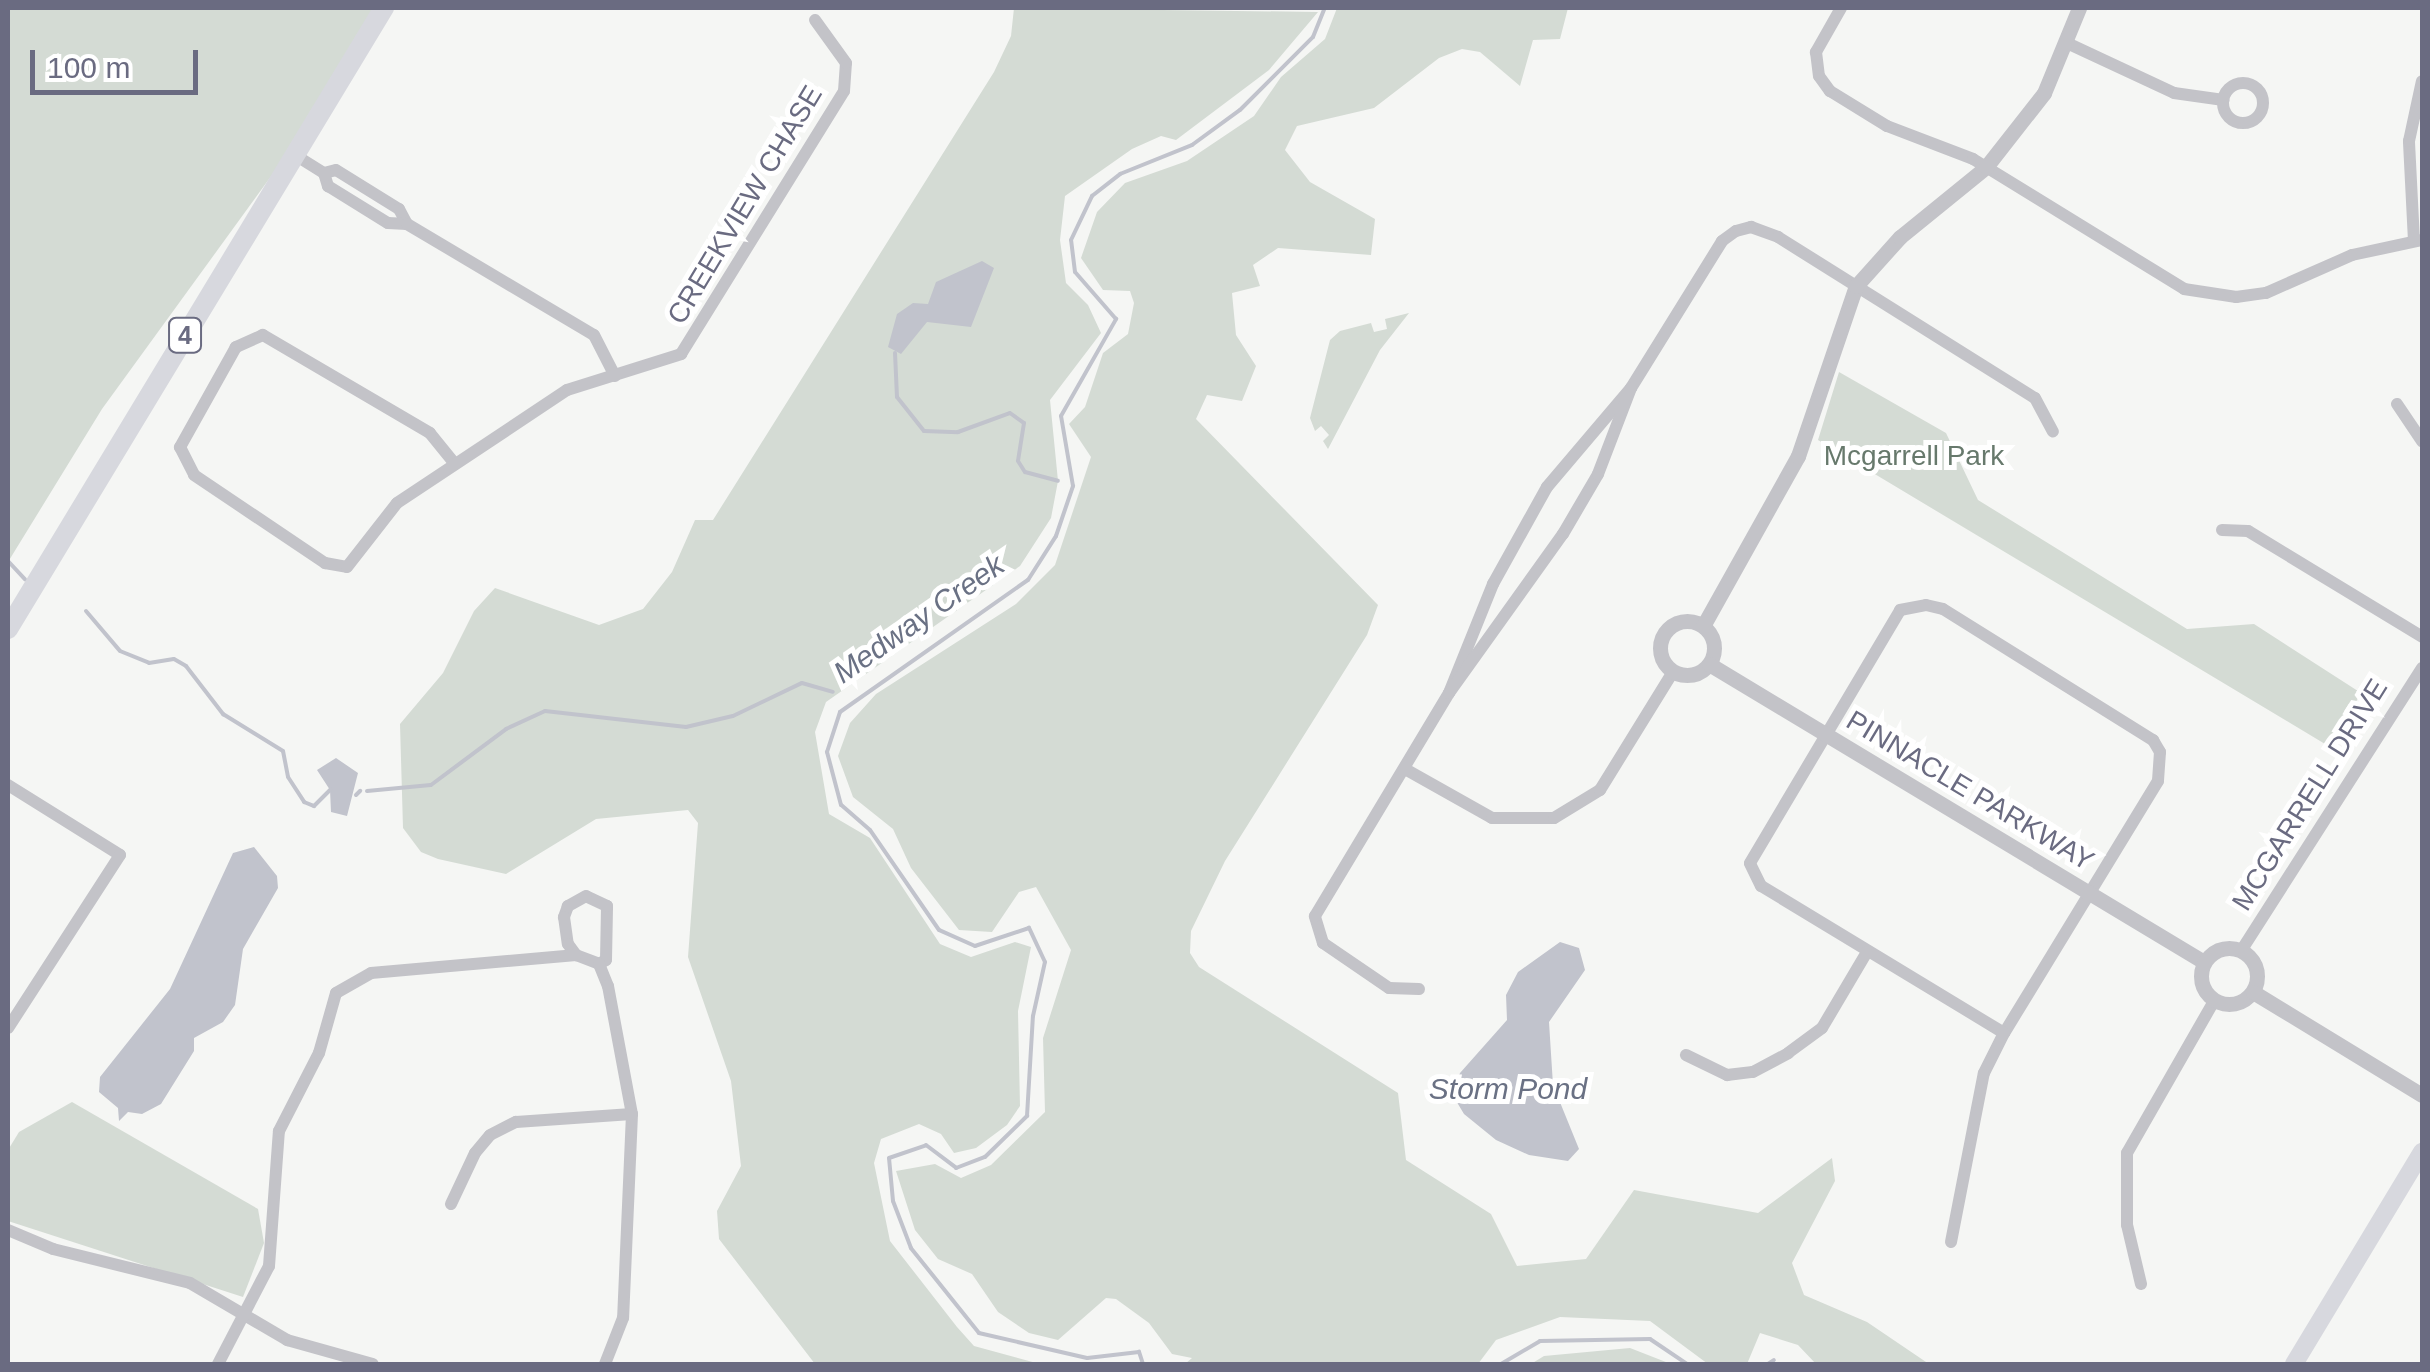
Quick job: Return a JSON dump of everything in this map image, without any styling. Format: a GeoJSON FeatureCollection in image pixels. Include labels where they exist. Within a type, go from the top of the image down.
{"type":"FeatureCollection","features":[{"type":"Feature","properties":{"kind":"main road","name":"4"},"geometry":{"type":"LineString","coordinates":[[8,630],[384,8]]}},
{"type":"Feature","properties":{"kind":"main road"},"geometry":{"type":"LineString","coordinates":[[2294,1364],[2422,1152]]}},
{"type":"Feature","properties":{"kind":"street"},"geometry":{"type":"LineString","coordinates":[[1841,8],[1816,52],[1823,84],[1887,126],[1944,144],[1986,167],[2162,278],[2208,295],[2266,293],[2352,255],[2418,240],[2409,140],[2422,81]]}},
{"type":"Feature","properties":{"kind":"street"},"geometry":{"type":"LineString","coordinates":[[1702,626],[1798,456],[1856,286],[1900,236],[1986,167],[2044,93],[2080,8]]}},
{"type":"Feature","properties":{"kind":"street","name":"CREEKVIEW CHASE"},"geometry":{"type":"LineString","coordinates":[[455,464],[430,434],[262,335],[236,347],[180,447],[194,476],[325,563],[346,568],[397,503],[567,390],[668,362],[692,343],[844,91],[846,62],[814,20]]}},
{"type":"Feature","properties":{"kind":"street"},"geometry":{"type":"LineString","coordinates":[[2067,43],[2174,94],[2224,100]]}},
{"type":"Feature","properties":{"kind":"street"},"geometry":{"type":"LineString","coordinates":[[295,154],[324,172],[328,186],[388,224],[406,224],[594,334],[614,376]]}},
{"type":"Feature","properties":{"kind":"street"},"geometry":{"type":"LineString","coordinates":[[1449,693],[1494,584],[1547,487],[1631,388],[1722,242],[1736,231],[1751,227],[1778,237],[2035,398],[2053,432]]}},
{"type":"Feature","properties":{"kind":"street"},"geometry":{"type":"LineString","coordinates":[[1419,989],[1389,988],[1323,943],[1316,930],[1328,893],[1449,693],[1572,519],[1626,413],[1631,388]]}},
{"type":"Feature","properties":{"kind":"street"},"geometry":{"type":"LineString","coordinates":[[2398,404],[2422,441]]}},
{"type":"Feature","properties":{"kind":"street"},"geometry":{"type":"LineString","coordinates":[[2222,530],[2248,531],[2422,637]]}},
{"type":"Feature","properties":{"kind":"street"},"geometry":{"type":"LineString","coordinates":[[1951,1242],[1984,1073],[2004,1032],[2158,781],[2160,752],[2153,740],[1944,609],[1900,610],[1750,863],[1761,886],[2004,1032]]}},
{"type":"Feature","properties":{"kind":"street"},"geometry":{"type":"LineString","coordinates":[[1677,622],[1702,626],[1714,648],[1709,664],[1688,676],[1672,672],[1661,659],[1664,634],[1677,622]]}},
{"type":"Feature","properties":{"kind":"street","name":"PINNACLE PARKWAY"},"geometry":{"type":"LineString","coordinates":[[1709,664],[2204,962]]}},
{"type":"Feature","properties":{"kind":"street","name":"MCGARRELL DRIVE"},"geometry":{"type":"LineString","coordinates":[[2241,951],[2422,668]]}},
{"type":"Feature","properties":{"kind":"street"},"geometry":{"type":"LineString","coordinates":[[1404,768],[1492,818],[1554,818],[1600,790],[1672,672]]}},
{"type":"Feature","properties":{"kind":"street"},"geometry":{"type":"LineString","coordinates":[[8,786],[120,855],[8,1028]]}},
{"type":"Feature","properties":{"kind":"street"},"geometry":{"type":"LineString","coordinates":[[218,1364],[246,1316],[268,1266],[279,1132],[320,1054],[336,993],[371,973],[576,956],[599,964],[606,960],[608,928],[607,906],[598,897],[575,900],[564,918],[576,956]]}},
{"type":"Feature","properties":{"kind":"street"},"geometry":{"type":"LineString","coordinates":[[2219,950],[2241,951],[2257,970],[2253,992],[2234,1004],[2214,1001],[2201,982],[2204,962],[2219,950]]}},
{"type":"Feature","properties":{"kind":"street"},"geometry":{"type":"LineString","coordinates":[[1686,1055],[1726,1075],[1753,1072],[1788,1053],[1822,1028],[1867,952]]}},
{"type":"Feature","properties":{"kind":"street"},"geometry":{"type":"LineString","coordinates":[[599,964],[632,1114],[623,1318],[604,1364]]}},
{"type":"Feature","properties":{"kind":"street"},"geometry":{"type":"LineString","coordinates":[[2253,992],[2422,1095]]}},
{"type":"Feature","properties":{"kind":"street"},"geometry":{"type":"LineString","coordinates":[[2142,1284],[2127,1225],[2127,1153],[2214,1001]]}},
{"type":"Feature","properties":{"kind":"street"},"geometry":{"type":"LineString","coordinates":[[451,1204],[475,1153],[490,1135],[516,1122],[632,1114]]}},
{"type":"Feature","properties":{"kind":"street"},"geometry":{"type":"LineString","coordinates":[[8,1230],[54,1249],[190,1283],[288,1340],[373,1364]]}},
{"type":"Feature","properties":{"kind":"green space"},"geometry":{"type":"Polygon","coordinates":[[[8,8],[375,8],[304,131],[102,409],[8,562],[8,8]]]}},
{"type":"Feature","properties":{"kind":"green space"},"geometry":{"type":"Polygon","coordinates":[[[1014,8],[1318,12],[1269,70],[1176,140],[1161,136],[1132,149],[1065,196],[1060,240],[1066,283],[1088,305],[1101,333],[1050,400],[1058,481],[1051,518],[1020,566],[826,702],[815,732],[829,814],[870,838],[940,944],[971,957],[1015,942],[1031,947],[1018,1011],[1020,1106],[1007,1125],[976,1148],[954,1153],[941,1134],[919,1124],[881,1139],[874,1163],[890,1241],[957,1327],[974,1346],[1040,1364],[815,1364],[719,1239],[717,1211],[741,1166],[731,1081],[688,957],[698,823],[688,810],[596,819],[506,874],[438,859],[421,852],[403,828],[400,724],[443,673],[474,611],[495,588],[599,625],[643,609],[672,572],[695,520],[713,520],[994,72],[1011,36],[1014,8]]]}},
{"type":"Feature","properties":{"kind":"green space"},"geometry":{"type":"Polygon","coordinates":[[[1337,8],[1568,8],[1560,39],[1533,40],[1520,86],[1480,52],[1462,49],[1439,58],[1374,108],[1297,126],[1285,150],[1310,182],[1375,219],[1371,255],[1278,248],[1253,265],[1260,286],[1232,293],[1236,335],[1256,366],[1242,401],[1207,395],[1196,419],[1378,605],[1367,635],[1225,861],[1191,931],[1190,953],[1199,967],[1398,1093],[1406,1160],[1491,1214],[1517,1266],[1586,1259],[1634,1190],[1758,1213],[1832,1158],[1835,1181],[1792,1263],[1804,1295],[1867,1322],[1929,1364],[1816,1364],[1798,1345],[1760,1333],[1747,1364],[1708,1364],[1650,1321],[1560,1317],[1496,1340],[1478,1364],[1185,1364],[1192,1358],[1172,1354],[1149,1323],[1116,1299],[1106,1298],[1058,1340],[1029,1333],[998,1312],[972,1274],[938,1259],[915,1230],[896,1171],[935,1164],[961,1178],[991,1165],[1045,1112],[1043,1038],[1071,950],[1036,887],[1019,892],[992,932],[959,930],[911,868],[893,829],[853,797],[838,756],[850,723],[876,694],[1016,604],[1055,565],[1091,457],[1069,424],[1085,407],[1103,353],[1128,334],[1134,303],[1130,291],[1103,290],[1081,258],[1097,212],[1125,183],[1187,161],[1254,116],[1281,77],[1325,39],[1337,8]]]}},
{"type":"Feature","properties":{"kind":"green space"},"geometry":{"type":"Polygon","coordinates":[[[1409,313],[1380,350],[1328,449],[1323,441],[1329,435],[1321,426],[1315,431],[1310,418],[1330,340],[1340,331],[1371,323],[1374,332],[1387,329],[1385,319],[1409,313]]]}},
{"type":"Feature","properties":{"kind":"green space","name":"Mcgarrell Park"},"geometry":{"type":"Polygon","coordinates":[[[1839,372],[1946,433],[1978,500],[2187,629],[2254,624],[2361,693],[2330,747],[1818,440],[1839,372]]]}},
{"type":"Feature","properties":{"kind":"green space"},"geometry":{"type":"Polygon","coordinates":[[[72,1102],[258,1209],[264,1243],[243,1297],[8,1221],[8,1150],[19,1132],[72,1102]]]}},
{"type":"Feature","properties":{"kind":"green space"},"geometry":{"type":"Polygon","coordinates":[[[1630,1348],[1671,1364],[1531,1364],[1544,1356],[1630,1348]]]}},
{"type":"Feature","properties":{"kind":"water"},"geometry":{"type":"Polygon","coordinates":[[[982,261],[994,268],[971,327],[927,322],[901,354],[888,347],[897,314],[913,303],[928,304],[936,282],[982,261]]]}},
{"type":"Feature","properties":{"kind":"water"},"geometry":{"type":"Polygon","coordinates":[[[336,758],[358,773],[347,816],[331,812],[330,790],[317,770],[336,758]]]}},
{"type":"Feature","properties":{"kind":"water"},"geometry":{"type":"Polygon","coordinates":[[[254,847],[277,876],[278,888],[243,949],[235,1005],[223,1022],[194,1038],[194,1051],[161,1104],[142,1114],[128,1112],[119,1121],[118,1108],[99,1092],[100,1077],[170,989],[233,853],[254,847]]]}},
{"type":"Feature","properties":{"kind":"water","name":"Storm Pond"},"geometry":{"type":"Polygon","coordinates":[[[1560,942],[1579,948],[1585,970],[1549,1022],[1553,1085],[1579,1149],[1568,1161],[1529,1155],[1496,1140],[1464,1114],[1452,1094],[1460,1073],[1507,1020],[1506,995],[1518,972],[1560,942]]]}},
{"type":"Feature","properties":{"kind":"waterway","name":"Medway Creek"},"geometry":{"type":"LineString","coordinates":[[1143,1364],[1139,1352],[1087,1358],[979,1333],[911,1248],[893,1201],[889,1158],[926,1145],[956,1168],[985,1157],[1027,1116],[1033,1016],[1045,962],[1029,928],[975,946],[939,930],[870,830],[841,805],[827,752],[840,712],[1028,580],[1056,536],[1073,486],[1061,416],[1116,319],[1075,272],[1071,240],[1092,196],[1120,174],[1192,145],[1240,110],[1313,37],[1325,8]]}},
{"type":"Feature","properties":{"kind":"waterway"},"geometry":{"type":"LineString","coordinates":[[895,353],[897,397],[924,431],[958,432],[1010,413],[1024,423],[1018,461],[1025,472],[1058,481]]}},
{"type":"Feature","properties":{"kind":"waterway"},"geometry":{"type":"LineString","coordinates":[[8,561],[25,579]]}},
{"type":"Feature","properties":{"kind":"waterway"},"geometry":{"type":"LineString","coordinates":[[86,611],[120,651],[149,663],[174,659],[186,666],[223,714],[283,751],[288,777],[304,802],[314,806],[330,790]]}},
{"type":"Feature","properties":{"kind":"waterway"},"geometry":{"type":"LineString","coordinates":[[367,791],[431,785],[506,729],[545,711],[686,727],[733,716],[802,683],[833,692]]}},
{"type":"Feature","properties":{"kind":"waterway"},"geometry":{"type":"LineString","coordinates":[[356,795],[360,791]]}},
{"type":"Feature","properties":{"kind":"waterway","name":"Medway Creek"},"geometry":{"type":"LineString","coordinates":[[1501,1364],[1540,1341],[1650,1339],[1687,1364]]}},
{"type":"Feature","properties":{"kind":"waterway","name":"Medway Creek"},"geometry":{"type":"LineString","coordinates":[[1768,1364],[1774,1360]]}}]}
